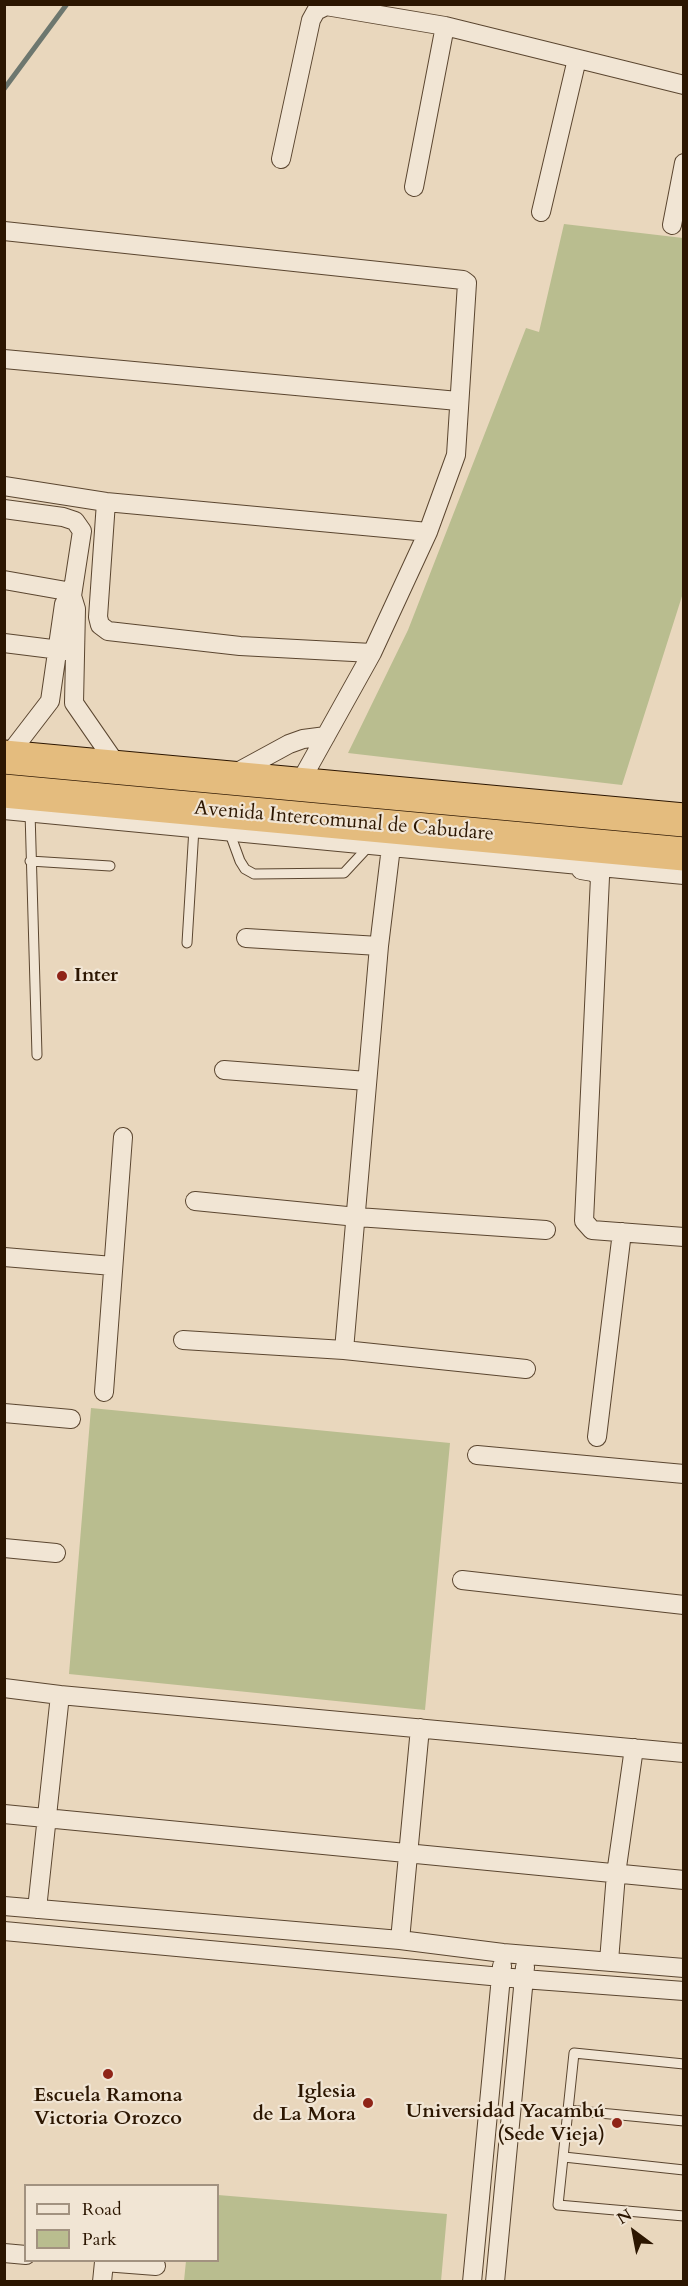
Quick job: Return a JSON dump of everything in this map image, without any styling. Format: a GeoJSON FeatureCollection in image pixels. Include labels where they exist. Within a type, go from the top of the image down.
{"type":"FeatureCollection","features":[{"type":"Feature","properties":{"kind":"highway","name":"Avenida Intercomunal de Cabudare"},"geometry":{"type":"LineString","coordinates":[[6,757],[684,819]]}},
{"type":"Feature","properties":{"kind":"highway","name":"Avenida Intercomunal de Cabudare"},"geometry":{"type":"LineString","coordinates":[[4,791],[684,854]]}},
{"type":"Feature","properties":{"kind":"highway"},"geometry":{"type":"LineString","coordinates":[[336,822],[383,849]]}},
{"type":"Feature","properties":{"kind":"street"},"geometry":{"type":"LineString","coordinates":[[281,159],[312,20],[316,11],[327,6],[445,26],[684,85]]}},
{"type":"Feature","properties":{"kind":"street"},"geometry":{"type":"LineString","coordinates":[[414,187],[445,26]]}},
{"type":"Feature","properties":{"kind":"street"},"geometry":{"type":"LineString","coordinates":[[541,212],[577,59]]}},
{"type":"Feature","properties":{"kind":"street"},"geometry":{"type":"LineString","coordinates":[[672,225],[684,163]]}},
{"type":"Feature","properties":{"kind":"street"},"geometry":{"type":"LineString","coordinates":[[4,231],[463,280],[468,288],[458,401],[456,455],[428,532],[372,653],[299,784]]}},
{"type":"Feature","properties":{"kind":"street"},"geometry":{"type":"LineString","coordinates":[[4,359],[458,401]]}},
{"type":"Feature","properties":{"kind":"street"},"geometry":{"type":"LineString","coordinates":[[4,486],[106,502],[428,532]]}},
{"type":"Feature","properties":{"kind":"street"},"geometry":{"type":"LineString","coordinates":[[106,502],[98,617],[100,626],[108,631],[240,646],[372,653]]}},
{"type":"Feature","properties":{"kind":"street"},"geometry":{"type":"LineString","coordinates":[[4,509],[75,521],[82,531],[72,594],[76,609],[50,701],[6,757]]}},
{"type":"Feature","properties":{"kind":"street"},"geometry":{"type":"LineString","coordinates":[[4,580],[72,594]]}},
{"type":"Feature","properties":{"kind":"street"},"geometry":{"type":"LineString","coordinates":[[4,643],[65,651]]}},
{"type":"Feature","properties":{"kind":"street"},"geometry":{"type":"LineString","coordinates":[[65,651],[74,703],[119,768]]}},
{"type":"Feature","properties":{"kind":"street"},"geometry":{"type":"LineString","coordinates":[[50,701],[74,703]]}},
{"type":"Feature","properties":{"kind":"street"},"geometry":{"type":"LineString","coordinates":[[228,778],[289,744],[303,739],[326,736]]}},
{"type":"Feature","properties":{"kind":"street"},"geometry":{"type":"LineString","coordinates":[[4,810],[229,831],[583,870],[598,874],[584,1221],[592,1230],[684,1237]]}},
{"type":"Feature","properties":{"kind":"street"},"geometry":{"type":"LineString","coordinates":[[383,849],[684,875]]}},
{"type":"Feature","properties":{"kind":"street"},"geometry":{"type":"LineString","coordinates":[[344,1350],[379,946],[383,849]]}},
{"type":"Feature","properties":{"kind":"street"},"geometry":{"type":"LineString","coordinates":[[246,938],[379,946]]}},
{"type":"Feature","properties":{"kind":"street"},"geometry":{"type":"LineString","coordinates":[[224,1070],[367,1081]]}},
{"type":"Feature","properties":{"kind":"street"},"geometry":{"type":"LineString","coordinates":[[104,1392],[123,1137]]}},
{"type":"Feature","properties":{"kind":"street"},"geometry":{"type":"LineString","coordinates":[[195,1201],[357,1217],[546,1230]]}},
{"type":"Feature","properties":{"kind":"street"},"geometry":{"type":"LineString","coordinates":[[597,1437],[622,1232]]}},
{"type":"Feature","properties":{"kind":"street"},"geometry":{"type":"LineString","coordinates":[[4,1257],[113,1266]]}},
{"type":"Feature","properties":{"kind":"street"},"geometry":{"type":"LineString","coordinates":[[183,1340],[344,1350],[526,1369]]}},
{"type":"Feature","properties":{"kind":"street"},"geometry":{"type":"LineString","coordinates":[[4,1413],[72,1419]]}},
{"type":"Feature","properties":{"kind":"street"},"geometry":{"type":"LineString","coordinates":[[477,1455],[684,1474]]}},
{"type":"Feature","properties":{"kind":"street"},"geometry":{"type":"LineString","coordinates":[[4,1548],[56,1552]]}},
{"type":"Feature","properties":{"kind":"street"},"geometry":{"type":"LineString","coordinates":[[462,1580],[684,1605]]}},
{"type":"Feature","properties":{"kind":"street"},"geometry":{"type":"LineString","coordinates":[[4,1688],[684,1753]]}},
{"type":"Feature","properties":{"kind":"street"},"geometry":{"type":"LineString","coordinates":[[37,1909],[60,1695]]}},
{"type":"Feature","properties":{"kind":"street"},"geometry":{"type":"LineString","coordinates":[[400,1940],[420,1728]]}},
{"type":"Feature","properties":{"kind":"street"},"geometry":{"type":"LineString","coordinates":[[609,1961],[616,1874],[634,1748]]}},
{"type":"Feature","properties":{"kind":"street"},"geometry":{"type":"LineString","coordinates":[[4,1814],[684,1880]]}},
{"type":"Feature","properties":{"kind":"street"},"geometry":{"type":"LineString","coordinates":[[4,1906],[400,1940],[503,1953],[527,1953],[684,1968]]}},
{"type":"Feature","properties":{"kind":"street"},"geometry":{"type":"LineString","coordinates":[[4,1931],[523,1979],[684,1990]]}},
{"type":"Feature","properties":{"kind":"street"},"geometry":{"type":"LineString","coordinates":[[472,2282],[503,1953]]}},
{"type":"Feature","properties":{"kind":"street"},"geometry":{"type":"LineString","coordinates":[[495,2282],[527,1953]]}},
{"type":"Feature","properties":{"kind":"street"},"geometry":{"type":"LineString","coordinates":[[4,2253],[24,2255]]}},
{"type":"Feature","properties":{"kind":"street"},"geometry":{"type":"LineString","coordinates":[[96,2262],[102,2282]]}},
{"type":"Feature","properties":{"kind":"street"},"geometry":{"type":"LineString","coordinates":[[108,2262],[156,2266]]}},
{"type":"Feature","properties":{"kind":"lane"},"geometry":{"type":"LineString","coordinates":[[30,813],[37,1055]]}},
{"type":"Feature","properties":{"kind":"lane"},"geometry":{"type":"LineString","coordinates":[[187,943],[194,828]]}},
{"type":"Feature","properties":{"kind":"lane"},"geometry":{"type":"LineString","coordinates":[[229,831],[240,861],[245,869],[254,874],[335,875],[350,869],[383,849]]}},
{"type":"Feature","properties":{"kind":"lane"},"geometry":{"type":"LineString","coordinates":[[30,861],[110,866]]}},
{"type":"Feature","properties":{"kind":"lane"},"geometry":{"type":"LineString","coordinates":[[684,2064],[574,2053],[558,2205],[684,2216]]}},
{"type":"Feature","properties":{"kind":"lane"},"geometry":{"type":"LineString","coordinates":[[568,2110],[684,2121]]}},
{"type":"Feature","properties":{"kind":"lane"},"geometry":{"type":"LineString","coordinates":[[564,2157],[684,2170]]}},
{"type":"Feature","properties":{"kind":"green space"},"geometry":{"type":"Polygon","coordinates":[[[564,224],[683,238],[683,593],[622,785],[348,753],[408,630],[526,328],[539,332],[564,224]]]}},
{"type":"Feature","properties":{"kind":"green space"},"geometry":{"type":"Polygon","coordinates":[[[91,1408],[450,1443],[425,1710],[69,1674],[91,1408]]]}},
{"type":"Feature","properties":{"kind":"green space"},"geometry":{"type":"Polygon","coordinates":[[[219,2195],[447,2214],[441,2281],[184,2281],[186,2262],[219,2262],[219,2195]]]}},
{"type":"Feature","properties":{"kind":"waterway"},"geometry":{"type":"LineString","coordinates":[[4,89],[67,4]]}},
{"type":"Feature","properties":{"kind":"place","name":"Inter"},"geometry":{"type":"Point","coordinates":[62,976]}},
{"type":"Feature","properties":{"kind":"place","name":"Escuela Ramona Victoria Orozco"},"geometry":{"type":"Point","coordinates":[108,2074]}},
{"type":"Feature","properties":{"kind":"place","name":"Iglesia de La Mora"},"geometry":{"type":"Point","coordinates":[368,2103]}},
{"type":"Feature","properties":{"kind":"place","name":"Universidad Yacambú (Sede Vieja)"},"geometry":{"type":"Point","coordinates":[617,2123]}}]}
